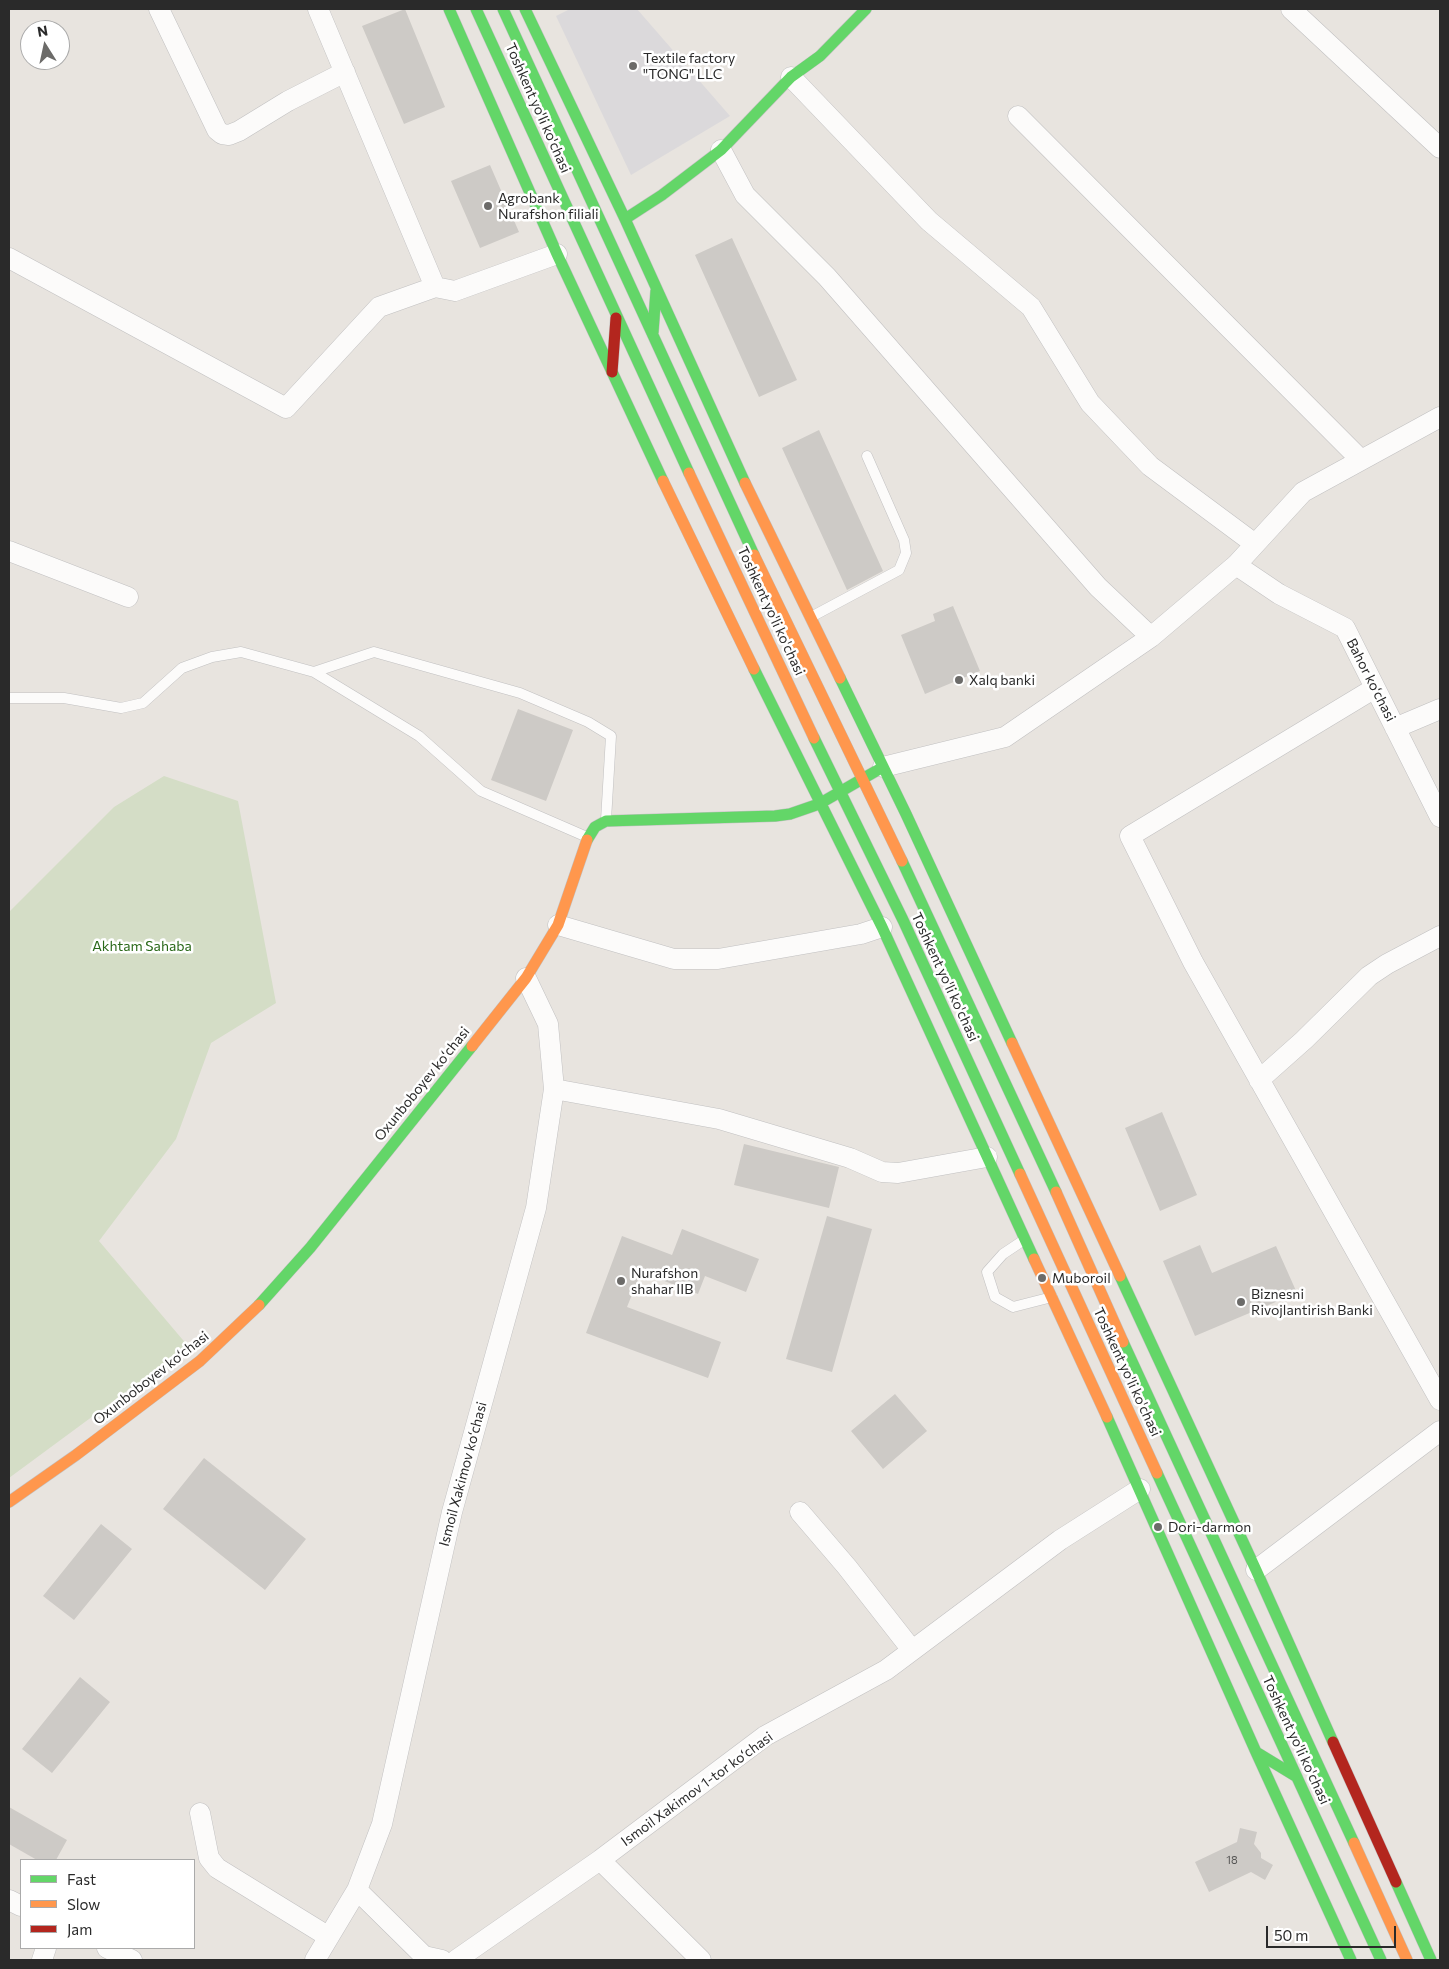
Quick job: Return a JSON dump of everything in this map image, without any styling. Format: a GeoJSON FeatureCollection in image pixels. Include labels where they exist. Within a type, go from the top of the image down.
{"type":"FeatureCollection","features":[{"type":"Feature","properties":{"kind":"street"},"geometry":{"type":"LineString","coordinates":[[159,9],[217,130],[222,134],[229,135],[239,131],[288,101],[345,72]]}},
{"type":"Feature","properties":{"kind":"street"},"geometry":{"type":"LineString","coordinates":[[318,9],[435,287]]}},
{"type":"Feature","properties":{"kind":"street"},"geometry":{"type":"LineString","coordinates":[[449,9],[557,254],[718,598],[819,804],[882,927],[1140,1489],[1256,1752],[1351,1960]]}},
{"type":"Feature","properties":{"kind":"street","name":"Toshkent yo'li ko'chasi"},"geometry":{"type":"LineString","coordinates":[[476,9],[616,316],[840,792],[903,920],[1380,1960]]}},
{"type":"Feature","properties":{"kind":"street","name":"Toshkent yo'li ko'chasi"},"geometry":{"type":"LineString","coordinates":[[503,9],[748,542],[863,779],[1032,1138],[1179,1466],[1407,1960]]}},
{"type":"Feature","properties":{"kind":"street"},"geometry":{"type":"LineString","coordinates":[[526,9],[759,513],[883,767],[1256,1570],[1431,1960]]}},
{"type":"Feature","properties":{"kind":"street"},"geometry":{"type":"LineString","coordinates":[[624,219],[662,195],[721,150],[791,77],[820,56],[866,9]]}},
{"type":"Feature","properties":{"kind":"street"},"geometry":{"type":"LineString","coordinates":[[1291,9],[1440,148]]}},
{"type":"Feature","properties":{"kind":"street"},"geometry":{"type":"LineString","coordinates":[[791,77],[928,221],[1031,308],[1090,403],[1150,466],[1255,544]]}},
{"type":"Feature","properties":{"kind":"street"},"geometry":{"type":"LineString","coordinates":[[1018,116],[1361,460]]}},
{"type":"Feature","properties":{"kind":"street"},"geometry":{"type":"LineString","coordinates":[[721,150],[745,195],[827,277],[1098,587],[1151,638]]}},
{"type":"Feature","properties":{"kind":"street"},"geometry":{"type":"LineString","coordinates":[[9,258],[286,408],[380,307],[435,287],[455,291],[557,254]]}},
{"type":"Feature","properties":{"kind":"street"},"geometry":{"type":"LineString","coordinates":[[652,333],[656,291]]}},
{"type":"Feature","properties":{"kind":"street"},"geometry":{"type":"LineString","coordinates":[[612,372],[616,316]]}},
{"type":"Feature","properties":{"kind":"street"},"geometry":{"type":"LineString","coordinates":[[606,821],[790,814],[819,804],[883,767],[1005,736],[1151,638],[1236,565],[1303,492],[1440,417]]}},
{"type":"Feature","properties":{"kind":"street"},"geometry":{"type":"LineString","coordinates":[[9,551],[128,597]]}},
{"type":"Feature","properties":{"kind":"street","name":"Bahor ko‘chasi"},"geometry":{"type":"LineString","coordinates":[[1236,565],[1279,594],[1345,628],[1440,817]]}},
{"type":"Feature","properties":{"kind":"street"},"geometry":{"type":"LineString","coordinates":[[1375,688],[1130,836],[1193,962],[1440,1400]]}},
{"type":"Feature","properties":{"kind":"street"},"geometry":{"type":"LineString","coordinates":[[1396,728],[1440,709]]}},
{"type":"Feature","properties":{"kind":"street","name":"Oxunboboyev ko‘chasi"},"geometry":{"type":"LineString","coordinates":[[9,1502],[92,1443],[200,1361],[258,1306],[310,1248],[526,978],[558,925],[588,837],[595,827],[606,821]]}},
{"type":"Feature","properties":{"kind":"street"},"geometry":{"type":"LineString","coordinates":[[558,925],[674,959],[718,959],[860,934],[882,927]]}},
{"type":"Feature","properties":{"kind":"street"},"geometry":{"type":"LineString","coordinates":[[1259,1080],[1304,1040],[1369,976],[1402,955],[1440,936]]}},
{"type":"Feature","properties":{"kind":"street","name":"Ismoil Xakimov ko‘chasi"},"geometry":{"type":"LineString","coordinates":[[314,1960],[357,1890],[382,1824],[452,1512],[536,1208],[554,1089],[548,1024],[526,978]]}},
{"type":"Feature","properties":{"kind":"street"},"geometry":{"type":"LineString","coordinates":[[554,1089],[718,1119],[850,1158],[882,1172],[898,1173],[987,1157]]}},
{"type":"Feature","properties":{"kind":"street"},"geometry":{"type":"LineString","coordinates":[[1032,1138],[1050,1128]]}},
{"type":"Feature","properties":{"kind":"street"},"geometry":{"type":"LineString","coordinates":[[1256,1570],[1440,1431]]}},
{"type":"Feature","properties":{"kind":"street","name":"Ismoil Xakimov 1-tor ko‘chasi"},"geometry":{"type":"LineString","coordinates":[[456,1960],[600,1860],[765,1736],[886,1670],[1060,1540],[1140,1489]]}},
{"type":"Feature","properties":{"kind":"street"},"geometry":{"type":"LineString","coordinates":[[800,1512],[847,1567],[912,1650]]}},
{"type":"Feature","properties":{"kind":"street"},"geometry":{"type":"LineString","coordinates":[[1256,1752],[1297,1777]]}},
{"type":"Feature","properties":{"kind":"street"},"geometry":{"type":"LineString","coordinates":[[1322,1773],[1352,1786]]}},
{"type":"Feature","properties":{"kind":"street"},"geometry":{"type":"LineString","coordinates":[[200,1813],[209,1858],[217,1868],[329,1937]]}},
{"type":"Feature","properties":{"kind":"street"},"geometry":{"type":"LineString","coordinates":[[600,1860],[701,1960]]}},
{"type":"Feature","properties":{"kind":"street"},"geometry":{"type":"LineString","coordinates":[[357,1890],[424,1956],[442,1960]]}},
{"type":"Feature","properties":{"kind":"street"},"geometry":{"type":"LineString","coordinates":[[109,1949],[132,1960]]}},
{"type":"Feature","properties":{"kind":"lane"},"geometry":{"type":"LineString","coordinates":[[810,618],[899,570],[906,553],[904,540],[867,456]]}},
{"type":"Feature","properties":{"kind":"lane"},"geometry":{"type":"LineString","coordinates":[[9,698],[64,698],[121,708],[142,703],[182,668],[212,657],[241,652],[314,672],[419,736],[481,791],[588,837]]}},
{"type":"Feature","properties":{"kind":"lane"},"geometry":{"type":"LineString","coordinates":[[314,672],[374,652],[520,694],[588,722],[611,736],[606,821]]}},
{"type":"Feature","properties":{"kind":"lane"},"geometry":{"type":"LineString","coordinates":[[1025,1240],[1003,1254],[987,1272],[995,1297],[1013,1307],[1052,1297]]}},
{"type":"Feature","properties":{"kind":"shaded area","name":"Textile factory \"TONG\" LLC"},"geometry":{"type":"Polygon","coordinates":[[[570,9],[637,9],[730,116],[631,175],[556,16],[570,9]]]}},
{"type":"Feature","properties":{"kind":"green space","name":"Akhtam Sahaba"},"geometry":{"type":"Polygon","coordinates":[[[164,776],[238,801],[276,1003],[211,1043],[176,1139],[99,1241],[188,1346],[9,1478],[9,912],[114,807],[164,776]]]}},
{"type":"Feature","properties":{"kind":"building"},"geometry":{"type":"Polygon","coordinates":[[[405,9],[445,107],[404,124],[362,26],[405,9]]]}},
{"type":"Feature","properties":{"kind":"building"},"geometry":{"type":"Polygon","coordinates":[[[490,165],[519,232],[480,248],[451,181],[490,165]]]}},
{"type":"Feature","properties":{"kind":"building"},"geometry":{"type":"Polygon","coordinates":[[[732,238],[797,380],[759,397],[695,255],[732,238]]]}},
{"type":"Feature","properties":{"kind":"building"},"geometry":{"type":"Polygon","coordinates":[[[819,430],[883,571],[847,590],[782,448],[819,430]]]}},
{"type":"Feature","properties":{"kind":"building"},"geometry":{"type":"Polygon","coordinates":[[[953,606],[980,671],[925,694],[901,635],[935,621],[933,614],[953,606]]]}},
{"type":"Feature","properties":{"kind":"building"},"geometry":{"type":"Polygon","coordinates":[[[518,709],[573,730],[546,801],[491,780],[518,709]]]}},
{"type":"Feature","properties":{"kind":"building"},"geometry":{"type":"Polygon","coordinates":[[[1162,1112],[1197,1195],[1160,1211],[1125,1128],[1162,1112]]]}},
{"type":"Feature","properties":{"kind":"building"},"geometry":{"type":"Polygon","coordinates":[[[744,1144],[839,1167],[829,1208],[734,1185],[744,1144]]]}},
{"type":"Feature","properties":{"kind":"building"},"geometry":{"type":"Polygon","coordinates":[[[827,1216],[872,1229],[832,1372],[786,1359],[827,1216]]]}},
{"type":"Feature","properties":{"kind":"building"},"geometry":{"type":"Polygon","coordinates":[[[682,1229],[759,1259],[746,1292],[705,1276],[698,1294],[641,1272],[627,1307],[721,1342],[708,1378],[586,1333],[622,1236],[672,1255],[682,1229]]]}},
{"type":"Feature","properties":{"kind":"building"},"geometry":{"type":"Polygon","coordinates":[[[1200,1245],[1212,1273],[1276,1246],[1297,1293],[1195,1336],[1163,1261],[1200,1245]]]}},
{"type":"Feature","properties":{"kind":"building"},"geometry":{"type":"Polygon","coordinates":[[[895,1394],[927,1431],[883,1469],[851,1431],[895,1394]]]}},
{"type":"Feature","properties":{"kind":"building"},"geometry":{"type":"Polygon","coordinates":[[[204,1458],[306,1539],[265,1590],[163,1509],[204,1458]]]}},
{"type":"Feature","properties":{"kind":"building"},"geometry":{"type":"Polygon","coordinates":[[[101,1524],[132,1549],[74,1620],[43,1596],[101,1524]]]}},
{"type":"Feature","properties":{"kind":"building"},"geometry":{"type":"Polygon","coordinates":[[[80,1677],[110,1702],[52,1773],[22,1749],[80,1677]]]}},
{"type":"Feature","properties":{"kind":"building"},"geometry":{"type":"Polygon","coordinates":[[[9,1807],[67,1840],[57,1859],[35,1859],[9,1844],[9,1807]]]}},
{"type":"Feature","properties":{"kind":"building"},"geometry":{"type":"Polygon","coordinates":[[[1240,1828],[1257,1832],[1254,1844],[1261,1853],[1261,1858],[1273,1865],[1265,1880],[1251,1872],[1209,1892],[1195,1862],[1237,1842],[1240,1828]]]}},
{"type":"Feature","properties":{"kind":"traffic: fast"},"geometry":{"type":"LineString","coordinates":[[449,9],[557,254],[663,481]]}},
{"type":"Feature","properties":{"kind":"traffic: fast"},"geometry":{"type":"LineString","coordinates":[[476,9],[689,473]]}},
{"type":"Feature","properties":{"kind":"traffic: fast"},"geometry":{"type":"LineString","coordinates":[[503,9],[754,555]]}},
{"type":"Feature","properties":{"kind":"traffic: fast"},"geometry":{"type":"LineString","coordinates":[[525,9],[625,219],[745,483]]}},
{"type":"Feature","properties":{"kind":"traffic: fast"},"geometry":{"type":"LineString","coordinates":[[625,219],[662,195],[721,150],[791,77],[820,56],[866,9]]}},
{"type":"Feature","properties":{"kind":"traffic: fast"},"geometry":{"type":"LineString","coordinates":[[653,332],[656,291]]}},
{"type":"Feature","properties":{"kind":"traffic: fast"},"geometry":{"type":"LineString","coordinates":[[754,669],[882,927],[1034,1259]]}},
{"type":"Feature","properties":{"kind":"traffic: fast"},"geometry":{"type":"LineString","coordinates":[[840,678],[906,814],[1012,1043]]}},
{"type":"Feature","properties":{"kind":"traffic: fast"},"geometry":{"type":"LineString","coordinates":[[814,738],[903,920],[1020,1174]]}},
{"type":"Feature","properties":{"kind":"traffic: fast"},"geometry":{"type":"LineString","coordinates":[[819,804],[883,767]]}},
{"type":"Feature","properties":{"kind":"traffic: fast"},"geometry":{"type":"LineString","coordinates":[[587,840],[595,827],[606,821],[775,816],[790,814],[819,804]]}},
{"type":"Feature","properties":{"kind":"traffic: fast"},"geometry":{"type":"LineString","coordinates":[[902,861],[1056,1192]]}},
{"type":"Feature","properties":{"kind":"traffic: fast"},"geometry":{"type":"LineString","coordinates":[[259,1305],[310,1248],[472,1046]]}},
{"type":"Feature","properties":{"kind":"traffic: fast"},"geometry":{"type":"LineString","coordinates":[[1120,1276],[1333,1742]]}},
{"type":"Feature","properties":{"kind":"traffic: fast"},"geometry":{"type":"LineString","coordinates":[[1123,1342],[1354,1843]]}},
{"type":"Feature","properties":{"kind":"traffic: fast"},"geometry":{"type":"LineString","coordinates":[[1107,1417],[1351,1960]]}},
{"type":"Feature","properties":{"kind":"traffic: fast"},"geometry":{"type":"LineString","coordinates":[[1157,1473],[1381,1960]]}},
{"type":"Feature","properties":{"kind":"traffic: fast"},"geometry":{"type":"LineString","coordinates":[[1256,1752],[1297,1777]]}},
{"type":"Feature","properties":{"kind":"traffic: fast"},"geometry":{"type":"LineString","coordinates":[[1396,1882],[1431,1960]]}},
{"type":"Feature","properties":{"kind":"traffic: slow"},"geometry":{"type":"LineString","coordinates":[[689,473],[814,738]]}},
{"type":"Feature","properties":{"kind":"traffic: slow"},"geometry":{"type":"LineString","coordinates":[[663,481],[754,669]]}},
{"type":"Feature","properties":{"kind":"traffic: slow"},"geometry":{"type":"LineString","coordinates":[[745,483],[840,678]]}},
{"type":"Feature","properties":{"kind":"traffic: slow"},"geometry":{"type":"LineString","coordinates":[[754,555],[902,861]]}},
{"type":"Feature","properties":{"kind":"traffic: slow"},"geometry":{"type":"LineString","coordinates":[[472,1046],[526,978],[558,925],[587,840]]}},
{"type":"Feature","properties":{"kind":"traffic: slow"},"geometry":{"type":"LineString","coordinates":[[1012,1043],[1120,1276]]}},
{"type":"Feature","properties":{"kind":"traffic: slow"},"geometry":{"type":"LineString","coordinates":[[1020,1174],[1157,1473]]}},
{"type":"Feature","properties":{"kind":"traffic: slow"},"geometry":{"type":"LineString","coordinates":[[1056,1192],[1123,1342]]}},
{"type":"Feature","properties":{"kind":"traffic: slow"},"geometry":{"type":"LineString","coordinates":[[1034,1259],[1107,1417]]}},
{"type":"Feature","properties":{"kind":"traffic: slow"},"geometry":{"type":"LineString","coordinates":[[9,1502],[76,1455],[200,1361],[259,1305]]}},
{"type":"Feature","properties":{"kind":"traffic: slow"},"geometry":{"type":"LineString","coordinates":[[1354,1843],[1407,1960]]}},
{"type":"Feature","properties":{"kind":"traffic: jam"},"geometry":{"type":"LineString","coordinates":[[612,372],[616,318]]}},
{"type":"Feature","properties":{"kind":"traffic: jam"},"geometry":{"type":"LineString","coordinates":[[1333,1742],[1396,1882]]}},
{"type":"Feature","properties":{"kind":"place","name":"Textile factory \"TONG\" LLC"},"geometry":{"type":"Point","coordinates":[633,66]}},
{"type":"Feature","properties":{"kind":"place","name":"Agrobank Nurafshon filiali"},"geometry":{"type":"Point","coordinates":[488,206]}},
{"type":"Feature","properties":{"kind":"place","name":"Xalq banki"},"geometry":{"type":"Point","coordinates":[959,680]}},
{"type":"Feature","properties":{"kind":"place","name":"Muboroil"},"geometry":{"type":"Point","coordinates":[1042,1278]}},
{"type":"Feature","properties":{"kind":"place","name":"Nurafshon shahar IIB"},"geometry":{"type":"Point","coordinates":[621,1281]}},
{"type":"Feature","properties":{"kind":"place","name":"Biznesni Rivojlantirish Banki"},"geometry":{"type":"Point","coordinates":[1241,1302]}},
{"type":"Feature","properties":{"kind":"place","name":"Dori-darmon"},"geometry":{"type":"Point","coordinates":[1158,1527]}}]}
